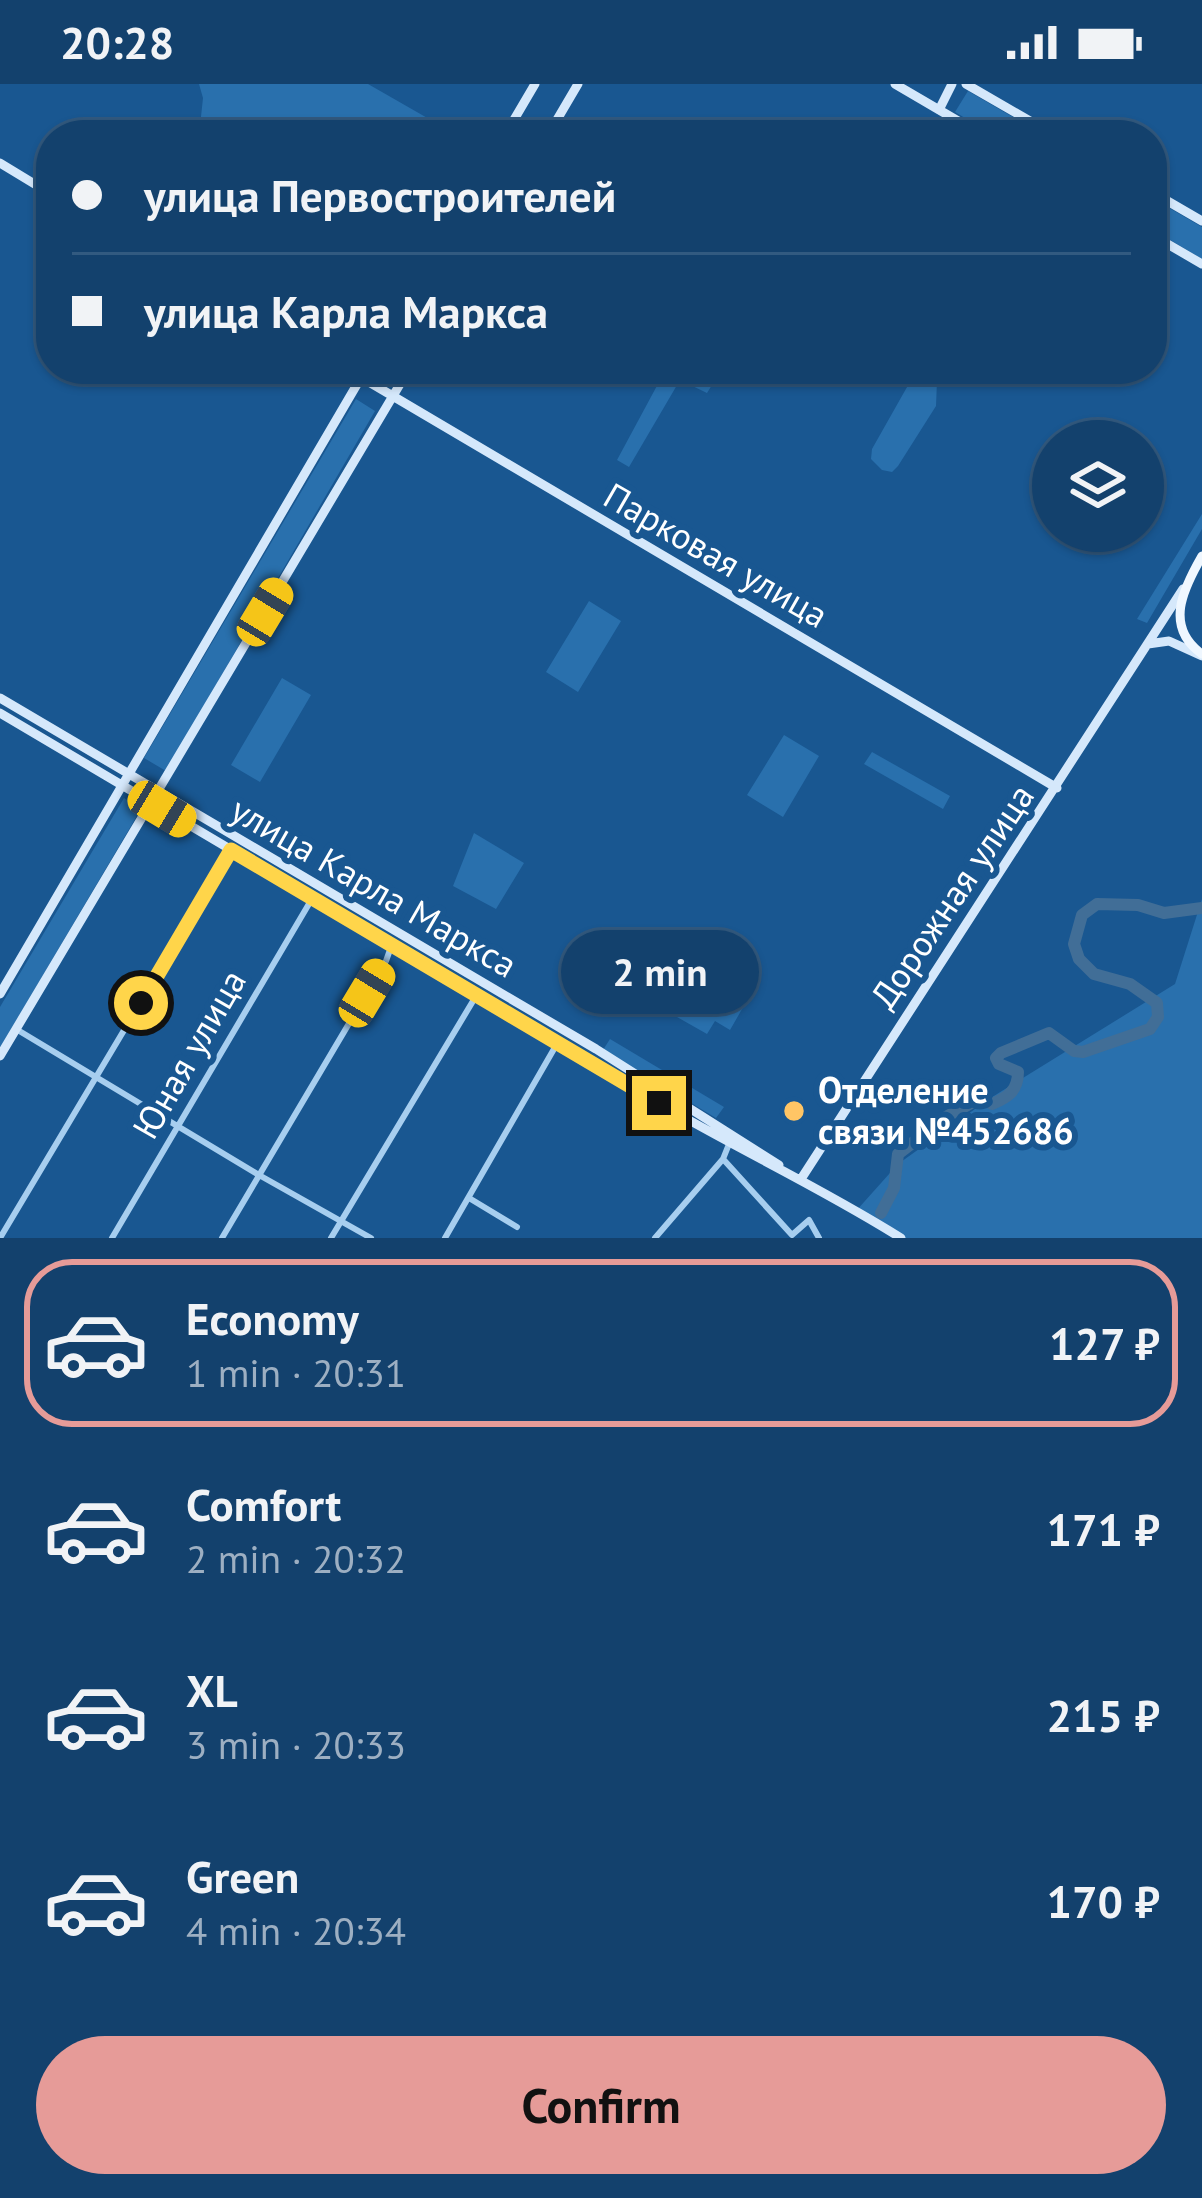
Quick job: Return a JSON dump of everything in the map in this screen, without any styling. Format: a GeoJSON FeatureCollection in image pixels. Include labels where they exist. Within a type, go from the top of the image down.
{"type":"FeatureCollection","features":[{"type":"Feature","properties":{"kind":"main road"},"geometry":{"type":"LineString","coordinates":[[514,120],[535,84]]}},
{"type":"Feature","properties":{"kind":"main road"},"geometry":{"type":"LineString","coordinates":[[557,120],[578,84]]}},
{"type":"Feature","properties":{"kind":"main road"},"geometry":{"type":"LineString","coordinates":[[895,84],[956,120]]}},
{"type":"Feature","properties":{"kind":"main road"},"geometry":{"type":"LineString","coordinates":[[939,110],[952,84]]}},
{"type":"Feature","properties":{"kind":"main road"},"geometry":{"type":"LineString","coordinates":[[966,84],[1028,120]]}},
{"type":"Feature","properties":{"kind":"main road"},"geometry":{"type":"LineString","coordinates":[[0,163],[36,185]]}},
{"type":"Feature","properties":{"kind":"main road"},"geometry":{"type":"LineString","coordinates":[[1167,201],[1202,221]]}},
{"type":"Feature","properties":{"kind":"main road"},"geometry":{"type":"LineString","coordinates":[[1167,244],[1202,264]]}},
{"type":"Feature","properties":{"kind":"main road"},"geometry":{"type":"LineString","coordinates":[[0,994],[357,384]]}},
{"type":"Feature","properties":{"kind":"main road","name":"Парковая улица"},"geometry":{"type":"LineString","coordinates":[[377,384],[1057,788]]}},
{"type":"Feature","properties":{"kind":"main road"},"geometry":{"type":"LineString","coordinates":[[0,1056],[400,384]]}},
{"type":"Feature","properties":{"kind":"main road","name":"Дорожная улица"},"geometry":{"type":"LineString","coordinates":[[797,1177],[1057,788],[1202,556]]}},
{"type":"Feature","properties":{"kind":"main road"},"geometry":{"type":"LineString","coordinates":[[1202,572],[1184,586],[1182,632],[1202,655]]}},
{"type":"Feature","properties":{"kind":"main road"},"geometry":{"type":"LineString","coordinates":[[1148,644],[1169,641],[1202,655]]}},
{"type":"Feature","properties":{"kind":"main road","name":"улица Карла Маркса"},"geometry":{"type":"LineString","coordinates":[[0,698],[128,775],[231,850],[729,1144],[797,1177]]}},
{"type":"Feature","properties":{"kind":"main road","name":"улица Карла Маркса"},"geometry":{"type":"LineString","coordinates":[[0,713],[122,786],[154,797],[529,1009],[797,1177]]}},
{"type":"Feature","properties":{"kind":"main road"},"geometry":{"type":"LineString","coordinates":[[521,1022],[529,1009]]}},
{"type":"Feature","properties":{"kind":"main road"},"geometry":{"type":"LineString","coordinates":[[797,1177],[901,1238]]}},
{"type":"Feature","properties":{"kind":"street"},"geometry":{"type":"LineString","coordinates":[[0,1238],[231,850]]}},
{"type":"Feature","properties":{"kind":"street","name":"Юная улица"},"geometry":{"type":"LineString","coordinates":[[112,1238],[313,897]]}},
{"type":"Feature","properties":{"kind":"street"},"geometry":{"type":"LineString","coordinates":[[222,1238],[392,944]]}},
{"type":"Feature","properties":{"kind":"street"},"geometry":{"type":"LineString","coordinates":[[331,1238],[476,996]]}},
{"type":"Feature","properties":{"kind":"street"},"geometry":{"type":"LineString","coordinates":[[16,1029],[371,1238]]}},
{"type":"Feature","properties":{"kind":"street"},"geometry":{"type":"LineString","coordinates":[[446,1238],[558,1042]]}},
{"type":"Feature","properties":{"kind":"street"},"geometry":{"type":"LineString","coordinates":[[655,1238],[723,1159],[729,1144]]}},
{"type":"Feature","properties":{"kind":"street"},"geometry":{"type":"LineString","coordinates":[[723,1159],[792,1234],[809,1220],[819,1238]]}},
{"type":"Feature","properties":{"kind":"street"},"geometry":{"type":"LineString","coordinates":[[469,1198],[517,1227]]}},
{"type":"Feature","properties":{"kind":"shaded area"},"geometry":{"type":"Polygon","coordinates":[[[199,84],[368,84],[431,120],[201,120],[199,84]]]}},
{"type":"Feature","properties":{"kind":"shaded area"},"geometry":{"type":"Polygon","coordinates":[[[968,91],[1018,120],[968,120],[955,112],[968,91]]]}},
{"type":"Feature","properties":{"kind":"shaded area"},"geometry":{"type":"Polygon","coordinates":[[[1167,207],[1202,227],[1202,259],[1167,238],[1167,207]]]}},
{"type":"Feature","properties":{"kind":"shaded area"},"geometry":{"type":"Polygon","coordinates":[[[658,384],[678,384],[629,467],[617,460],[658,384]]]}},
{"type":"Feature","properties":{"kind":"shaded area"},"geometry":{"type":"Polygon","coordinates":[[[688,384],[713,384],[707,393],[688,384]]]}},
{"type":"Feature","properties":{"kind":"shaded area"},"geometry":{"type":"Polygon","coordinates":[[[909,384],[937,384],[936,406],[892,472],[871,459],[872,449],[909,384]]]}},
{"type":"Feature","properties":{"kind":"shaded area"},"geometry":{"type":"Polygon","coordinates":[[[356,399],[375,411],[166,771],[144,758],[356,399]]]}},
{"type":"Feature","properties":{"kind":"shaded area"},"geometry":{"type":"Polygon","coordinates":[[[1202,514],[1202,529],[1147,623],[1137,619],[1202,514]]]}},
{"type":"Feature","properties":{"kind":"shaded area"},"geometry":{"type":"Polygon","coordinates":[[[589,601],[621,621],[578,692],[546,672],[589,601]]]}},
{"type":"Feature","properties":{"kind":"shaded area"},"geometry":{"type":"Polygon","coordinates":[[[282,678],[311,695],[260,782],[231,765],[282,678]]]}},
{"type":"Feature","properties":{"kind":"shaded area"},"geometry":{"type":"Polygon","coordinates":[[[784,735],[819,756],[783,817],[747,795],[784,735]]]}},
{"type":"Feature","properties":{"kind":"shaded area"},"geometry":{"type":"Polygon","coordinates":[[[872,752],[950,796],[943,809],[864,764],[872,752]]]}},
{"type":"Feature","properties":{"kind":"shaded area"},"geometry":{"type":"Polygon","coordinates":[[[124,798],[141,809],[0,1048],[0,1007],[124,798]]]}},
{"type":"Feature","properties":{"kind":"shaded area"},"geometry":{"type":"Polygon","coordinates":[[[474,833],[524,863],[496,909],[453,886],[474,833]]]}},
{"type":"Feature","properties":{"kind":"shaded area"},"geometry":{"type":"Polygon","coordinates":[[[1202,899],[1202,1238],[899,1238],[856,1211],[898,1164],[989,1099],[1175,984],[1202,899]]]}},
{"type":"Feature","properties":{"kind":"shaded area"},"geometry":{"type":"Polygon","coordinates":[[[703,971],[749,997],[730,1030],[715,1021],[707,1034],[677,1017],[703,971]]]}},
{"type":"Feature","properties":{"kind":"shaded area"},"geometry":{"type":"Polygon","coordinates":[[[610,1039],[724,1107],[716,1118],[603,1050],[610,1039]]]}},
{"type":"Feature","properties":{"kind":"waterway"},"geometry":{"type":"LineString","coordinates":[[881,1213],[894,1188],[898,1154],[946,1117],[980,1098],[992,1104],[1014,1089],[1018,1072],[999,1064],[996,1058],[1001,1053],[1049,1033],[1083,1052],[1150,1029],[1158,1017],[1157,1003],[1130,984],[1094,974],[1079,959],[1074,944],[1082,915],[1097,904],[1138,905],[1164,913],[1202,908]]}},
{"type":"Feature","properties":{"kind":"place","name":"Отделение связи №452686"},"geometry":{"type":"Point","coordinates":[794,1111]}},
{"type":"Feature","properties":{"kind":"route"},"geometry":{"type":"LineString","coordinates":[[141,1003],[231,850],[659,1103]]}}]}
